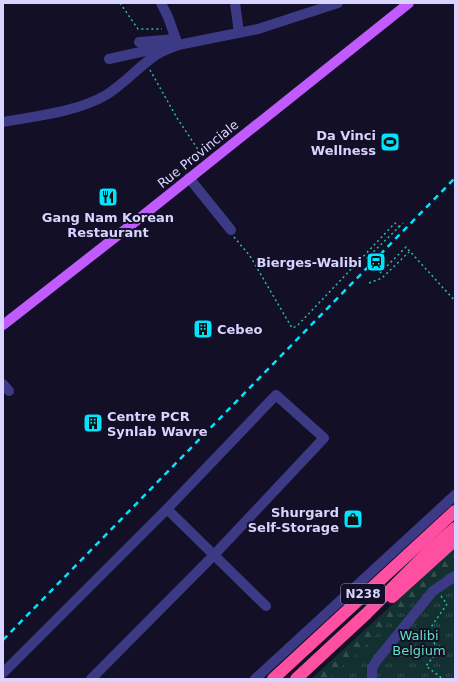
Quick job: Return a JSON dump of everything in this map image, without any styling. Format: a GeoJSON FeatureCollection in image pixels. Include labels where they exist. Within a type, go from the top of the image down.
{"type":"FeatureCollection","features":[{"type":"Feature","properties":{"kind":"highway","name":"N238"},"geometry":{"type":"LineString","coordinates":[[272,679],[455,511]]}},
{"type":"Feature","properties":{"kind":"highway","name":"N238"},"geometry":{"type":"LineString","coordinates":[[296,679],[366,614],[432,548],[455,528]]}},
{"type":"Feature","properties":{"kind":"highway"},"geometry":{"type":"LineString","coordinates":[[366,614],[385,604],[455,540]]}},
{"type":"Feature","properties":{"kind":"main road","name":"Rue Provinciale"},"geometry":{"type":"LineString","coordinates":[[3,325],[409,3]]}},
{"type":"Feature","properties":{"kind":"street"},"geometry":{"type":"LineString","coordinates":[[161,3],[168,16],[174,40]]}},
{"type":"Feature","properties":{"kind":"street"},"geometry":{"type":"LineString","coordinates":[[235,3],[239,33]]}},
{"type":"Feature","properties":{"kind":"street"},"geometry":{"type":"LineString","coordinates":[[139,42],[239,33],[258,29],[338,3]]}},
{"type":"Feature","properties":{"kind":"street"},"geometry":{"type":"LineString","coordinates":[[109,59],[163,47],[174,40]]}},
{"type":"Feature","properties":{"kind":"street"},"geometry":{"type":"LineString","coordinates":[[3,122],[47,114],[88,103],[105,95],[117,88],[174,40]]}},
{"type":"Feature","properties":{"kind":"street"},"geometry":{"type":"LineString","coordinates":[[189,178],[231,230]]}},
{"type":"Feature","properties":{"kind":"street"},"geometry":{"type":"LineString","coordinates":[[3,673],[167,509],[276,395],[324,438],[214,555],[91,679]]}},
{"type":"Feature","properties":{"kind":"street"},"geometry":{"type":"LineString","coordinates":[[255,679],[455,495]]}},
{"type":"Feature","properties":{"kind":"street"},"geometry":{"type":"LineString","coordinates":[[167,509],[266,606]]}},
{"type":"Feature","properties":{"kind":"street"},"geometry":{"type":"LineString","coordinates":[[372,679],[372,668],[387,648],[433,591],[455,576]]}},
{"type":"Feature","properties":{"kind":"path"},"geometry":{"type":"LineString","coordinates":[[120,3],[138,29],[174,40]]}},
{"type":"Feature","properties":{"kind":"path"},"geometry":{"type":"LineString","coordinates":[[146,63],[178,118],[207,163]]}},
{"type":"Feature","properties":{"kind":"path"},"geometry":{"type":"LineString","coordinates":[[231,230],[233,236],[250,256],[292,328],[296,326],[395,223],[399,227]]}},
{"type":"Feature","properties":{"kind":"path"},"geometry":{"type":"LineString","coordinates":[[365,260],[403,223]]}},
{"type":"Feature","properties":{"kind":"path"},"geometry":{"type":"LineString","coordinates":[[380,273],[406,248],[455,300]]}},
{"type":"Feature","properties":{"kind":"path"},"geometry":{"type":"LineString","coordinates":[[369,284],[382,278],[410,251]]}},
{"type":"Feature","properties":{"kind":"path"},"geometry":{"type":"LineString","coordinates":[[437,594],[445,600],[447,604],[430,626],[429,630],[437,652],[426,666],[443,679]]}},
{"type":"Feature","properties":{"kind":"green space"},"geometry":{"type":"Polygon","coordinates":[[[455,547],[455,574],[367,679],[311,679],[455,547]]]}},
{"type":"Feature","properties":{"kind":"green space","name":"Walibi Belgium"},"geometry":{"type":"Polygon","coordinates":[[[446,567],[455,574],[455,679],[327,679],[351,659],[446,567]]]}},
{"type":"Feature","properties":{"kind":"railway"},"geometry":{"type":"LineString","coordinates":[[3,640],[455,178]]}},
{"type":"Feature","properties":{"kind":"place","name":"Da Vinci Wellness"},"geometry":{"type":"Point","coordinates":[390,142]}},
{"type":"Feature","properties":{"kind":"place","name":"Gang Nam Korean Restaurant"},"geometry":{"type":"Point","coordinates":[108,197]}},
{"type":"Feature","properties":{"kind":"place","name":"Bierges-Walibi"},"geometry":{"type":"Point","coordinates":[376,262]}},
{"type":"Feature","properties":{"kind":"place","name":"Cebeo"},"geometry":{"type":"Point","coordinates":[203,329]}},
{"type":"Feature","properties":{"kind":"place","name":"Centre PCR Synlab Wavre"},"geometry":{"type":"Point","coordinates":[93,423]}},
{"type":"Feature","properties":{"kind":"place","name":"Shurgard Self-Storage"},"geometry":{"type":"Point","coordinates":[353,519]}}]}
